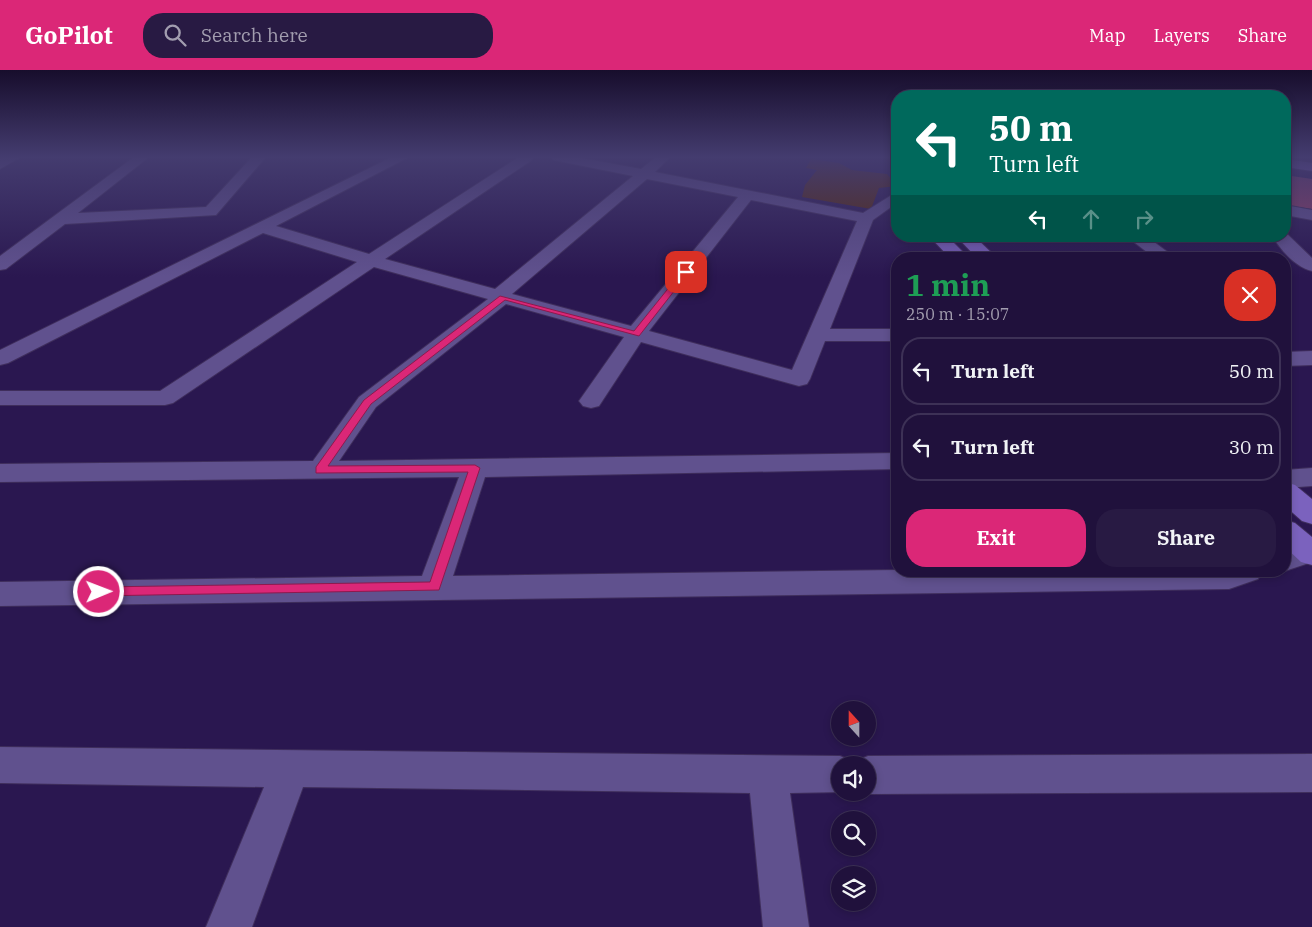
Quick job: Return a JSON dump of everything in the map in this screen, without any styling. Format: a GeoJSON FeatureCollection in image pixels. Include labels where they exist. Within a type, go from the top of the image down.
{"type":"FeatureCollection","features":[{"type":"Feature","properties":{"kind":"main road"},"geometry":{"type":"LineString","coordinates":[[943,242],[954,252]]}},
{"type":"Feature","properties":{"kind":"main road"},"geometry":{"type":"LineString","coordinates":[[971,242],[981,252]]}},
{"type":"Feature","properties":{"kind":"main road"},"geometry":{"type":"LineString","coordinates":[[1291,496],[1312,514]]}},
{"type":"Feature","properties":{"kind":"main road"},"geometry":{"type":"LineString","coordinates":[[1291,539],[1302,555]]}},
{"type":"Feature","properties":{"kind":"street"},"geometry":{"type":"LineString","coordinates":[[0,265],[88,197]]}},
{"type":"Feature","properties":{"kind":"street"},"geometry":{"type":"LineString","coordinates":[[59,219],[210,212],[223,197]]}},
{"type":"Feature","properties":{"kind":"street"},"geometry":{"type":"LineString","coordinates":[[0,358],[321,197]]}},
{"type":"Feature","properties":{"kind":"street"},"geometry":{"type":"LineString","coordinates":[[0,398],[165,398],[466,197]]}},
{"type":"Feature","properties":{"kind":"street"},"geometry":{"type":"LineString","coordinates":[[320,470],[367,402],[501,297],[617,197]]}},
{"type":"Feature","properties":{"kind":"street"},"geometry":{"type":"LineString","coordinates":[[591,401],[636,334],[746,197]]}},
{"type":"Feature","properties":{"kind":"street"},"geometry":{"type":"LineString","coordinates":[[763,197],[866,218]]}},
{"type":"Feature","properties":{"kind":"street"},"geometry":{"type":"LineString","coordinates":[[262,227],[372,261],[799,379],[866,218],[891,200]]}},
{"type":"Feature","properties":{"kind":"street"},"geometry":{"type":"LineString","coordinates":[[1291,211],[1312,215]]}},
{"type":"Feature","properties":{"kind":"street"},"geometry":{"type":"LineString","coordinates":[[1143,242],[1158,252]]}},
{"type":"Feature","properties":{"kind":"street"},"geometry":{"type":"LineString","coordinates":[[1285,242],[1298,256],[1312,266]]}},
{"type":"Feature","properties":{"kind":"street"},"geometry":{"type":"LineString","coordinates":[[817,335],[891,335]]}},
{"type":"Feature","properties":{"kind":"street"},"geometry":{"type":"LineString","coordinates":[[0,473],[891,461]]}},
{"type":"Feature","properties":{"kind":"street"},"geometry":{"type":"LineString","coordinates":[[434,587],[475,468]]}},
{"type":"Feature","properties":{"kind":"street"},"geometry":{"type":"LineString","coordinates":[[1291,479],[1312,478]]}},
{"type":"Feature","properties":{"kind":"street"},"geometry":{"type":"LineString","coordinates":[[0,594],[1229,577]]}},
{"type":"Feature","properties":{"kind":"street"},"geometry":{"type":"LineString","coordinates":[[0,766],[831,775]]}},
{"type":"Feature","properties":{"kind":"street"},"geometry":{"type":"LineString","coordinates":[[228,927],[290,769]]}},
{"type":"Feature","properties":{"kind":"street"},"geometry":{"type":"LineString","coordinates":[[876,775],[1312,773]]}},
{"type":"Feature","properties":{"kind":"street"},"geometry":{"type":"LineString","coordinates":[[768,775],[786,927]]}},
{"type":"Feature","properties":{"kind":"shaded area"},"geometry":{"type":"Polygon","coordinates":[[[802,197],[876,197],[871,209],[802,197]]]}},
{"type":"Feature","properties":{"kind":"shaded area"},"geometry":{"type":"Polygon","coordinates":[[[1291,197],[1312,197],[1312,209],[1291,206],[1291,197]]]}},
{"type":"Feature","properties":{"kind":"route"},"geometry":{"type":"LineString","coordinates":[[99,592],[434,587],[475,468],[320,470],[367,402],[503,297],[636,334],[686,272]]}}]}
